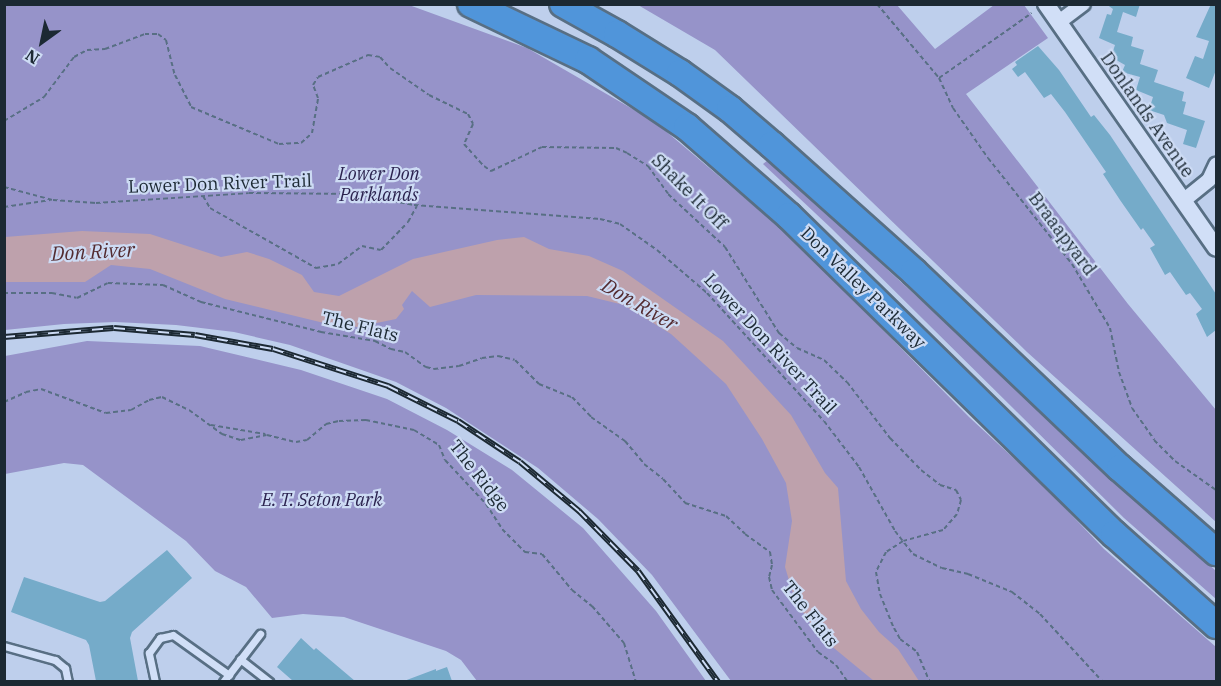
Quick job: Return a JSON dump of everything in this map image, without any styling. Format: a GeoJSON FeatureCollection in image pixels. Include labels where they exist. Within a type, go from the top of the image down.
{"type":"FeatureCollection","features":[{"type":"Feature","properties":{"kind":"highway","name":"Don Valley Parkway"},"geometry":{"type":"LineString","coordinates":[[471,4],[588,60],[687,127],[789,216],[1114,534],[1216,625]]}},
{"type":"Feature","properties":{"kind":"highway"},"geometry":{"type":"LineString","coordinates":[[563,4],[617,34],[730,109],[909,267],[1120,468],[1216,552]]}},
{"type":"Feature","properties":{"kind":"street"},"geometry":{"type":"LineString","coordinates":[[1059,22],[1083,4]]}},
{"type":"Feature","properties":{"kind":"street","name":"Donlands Avenue"},"geometry":{"type":"LineString","coordinates":[[1039,9],[1059,22],[1216,248]]}},
{"type":"Feature","properties":{"kind":"street"},"geometry":{"type":"LineString","coordinates":[[1183,201],[1209,180],[1216,165]]}},
{"type":"Feature","properties":{"kind":"lane"},"geometry":{"type":"LineString","coordinates":[[223,681],[260,634]]}},
{"type":"Feature","properties":{"kind":"lane"},"geometry":{"type":"LineString","coordinates":[[155,681],[149,653],[160,638],[173,635],[229,675]]}},
{"type":"Feature","properties":{"kind":"lane"},"geometry":{"type":"LineString","coordinates":[[4,646],[55,660],[65,668],[68,681]]}},
{"type":"Feature","properties":{"kind":"lane"},"geometry":{"type":"LineString","coordinates":[[240,659],[269,681]]}},
{"type":"Feature","properties":{"kind":"path","name":"Braaapyard"},"geometry":{"type":"LineString","coordinates":[[878,4],[939,78],[953,108],[988,158],[1072,264],[1110,328],[1119,372],[1132,408],[1154,440],[1175,461],[1216,490]]}},
{"type":"Feature","properties":{"kind":"path"},"geometry":{"type":"LineString","coordinates":[[939,78],[1039,9]]}},
{"type":"Feature","properties":{"kind":"path","name":"Shake It Off"},"geometry":{"type":"LineString","coordinates":[[4,121],[44,97],[74,57],[87,50],[105,49],[146,33],[158,34],[166,40],[175,75],[191,107],[279,144],[301,143],[312,133],[318,98],[313,85],[318,77],[368,55],[380,57],[390,68],[429,95],[468,114],[473,124],[464,144],[491,171],[542,147],[616,148],[627,153],[648,166],[668,194],[725,247],[779,333],[797,348],[824,360],[847,382],[890,438],[921,470],[940,485],[956,490],[961,500],[957,514],[943,530],[903,541],[879,561],[876,580],[894,628],[900,639],[916,652],[930,681]]}},
{"type":"Feature","properties":{"kind":"path","name":"Lower Don River Trail"},"geometry":{"type":"LineString","coordinates":[[4,187],[53,200],[96,203],[203,196],[356,194],[417,206],[600,219],[620,224],[634,232],[707,293],[824,421],[859,467],[913,554],[942,568],[968,574],[1012,591],[1040,614],[1102,681]]}},
{"type":"Feature","properties":{"kind":"path"},"geometry":{"type":"LineString","coordinates":[[203,196],[210,208],[316,268],[338,264],[362,246],[381,250],[408,222],[417,206]]}},
{"type":"Feature","properties":{"kind":"path"},"geometry":{"type":"LineString","coordinates":[[4,207],[53,200]]}},
{"type":"Feature","properties":{"kind":"path","name":"The Flats"},"geometry":{"type":"LineString","coordinates":[[4,293],[52,292],[77,298],[108,283],[163,285],[201,302],[321,332],[375,341],[391,349],[405,352],[426,367],[434,369],[459,366],[482,358],[498,356],[515,360],[539,384],[572,397],[591,417],[625,441],[644,464],[663,479],[685,503],[726,516],[745,534],[770,552],[772,565],[769,578],[772,590],[814,647],[836,665],[848,681]]}},
{"type":"Feature","properties":{"kind":"path","name":"The Ridge"},"geometry":{"type":"LineString","coordinates":[[4,402],[26,392],[41,389],[106,413],[131,410],[149,400],[162,397],[189,410],[222,434],[242,440],[267,435],[296,442],[307,440],[327,424],[366,420],[398,426],[427,436],[439,446],[445,460],[486,504],[502,529],[525,552],[542,554],[624,643],[636,681]]}},
{"type":"Feature","properties":{"kind":"path"},"geometry":{"type":"LineString","coordinates":[[209,424],[267,435]]}},
{"type":"Feature","properties":{"kind":"green space","name":"Lower Don Parklands"},"geometry":{"type":"Polygon","coordinates":[[[5,5],[409,5],[527,48],[655,122],[791,237],[969,417],[1045,487],[1104,549],[1216,647],[1216,681],[731,681],[652,575],[598,519],[538,468],[446,408],[396,382],[290,345],[234,332],[176,325],[115,322],[5,330],[5,5]]]}},
{"type":"Feature","properties":{"kind":"green space"},"geometry":{"type":"Polygon","coordinates":[[[638,5],[897,5],[935,49],[994,5],[1024,5],[1048,38],[966,94],[1128,304],[1216,410],[1216,522],[1027,352],[715,50],[638,5]]]}},
{"type":"Feature","properties":{"kind":"green space"},"geometry":{"type":"Polygon","coordinates":[[[768,160],[1216,571],[1216,599],[1124,518],[831,228],[763,164],[768,160]]]}},
{"type":"Feature","properties":{"kind":"green space","name":"E. T. Seton Park"},"geometry":{"type":"Polygon","coordinates":[[[87,341],[200,346],[301,370],[387,399],[447,430],[512,470],[583,528],[656,611],[706,681],[477,681],[461,660],[446,651],[344,617],[303,614],[272,618],[246,587],[215,571],[186,541],[83,465],[64,463],[5,474],[5,356],[87,341]]]}},
{"type":"Feature","properties":{"kind":"water","name":"Don River"},"geometry":{"type":"Polygon","coordinates":[[[82,231],[150,234],[221,257],[247,252],[269,259],[302,275],[314,292],[339,296],[413,259],[497,240],[524,237],[549,249],[589,256],[623,271],[723,341],[791,415],[825,473],[838,488],[846,581],[861,609],[879,632],[898,649],[919,681],[874,681],[818,635],[795,600],[785,567],[792,521],[786,483],[762,439],[726,384],[671,334],[624,305],[587,296],[476,295],[430,307],[412,291],[402,305],[404,309],[396,319],[357,327],[324,323],[225,299],[150,269],[111,265],[85,282],[5,282],[5,237],[82,231]]]}},
{"type":"Feature","properties":{"kind":"building"},"geometry":{"type":"Polygon","coordinates":[[[1106,4],[1140,4],[1136,17],[1123,12],[1117,32],[1133,37],[1131,46],[1144,50],[1140,64],[1158,70],[1154,82],[1184,92],[1182,101],[1186,102],[1183,114],[1205,121],[1196,148],[1183,144],[1187,130],[1167,123],[1164,115],[1149,110],[1153,97],[1136,90],[1140,77],[1122,72],[1125,65],[1111,57],[1115,45],[1099,38],[1107,14],[1111,15],[1113,9],[1106,4]]]}},
{"type":"Feature","properties":{"kind":"building"},"geometry":{"type":"Polygon","coordinates":[[[1211,4],[1216,4],[1216,70],[1209,88],[1186,78],[1195,56],[1203,59],[1209,41],[1196,37],[1211,4]]]}},
{"type":"Feature","properties":{"kind":"building"},"geometry":{"type":"Polygon","coordinates":[[[1038,46],[1059,70],[1091,117],[1094,115],[1110,135],[1216,294],[1216,330],[1207,337],[1196,314],[1202,309],[1190,293],[1186,295],[1170,272],[1165,275],[1150,248],[1155,245],[1143,228],[1141,230],[1120,200],[1103,174],[1106,172],[1065,112],[1051,94],[1044,98],[1025,72],[1018,77],[1012,69],[1017,65],[1015,62],[1038,46]]]}},
{"type":"Feature","properties":{"kind":"building"},"geometry":{"type":"Polygon","coordinates":[[[167,550],[192,578],[132,632],[130,638],[138,681],[96,681],[86,640],[11,612],[24,577],[100,602],[105,601],[167,550]]]}},
{"type":"Feature","properties":{"kind":"building"},"geometry":{"type":"Polygon","coordinates":[[[301,638],[355,681],[293,681],[277,667],[301,638]]]}},
{"type":"Feature","properties":{"kind":"building"},"geometry":{"type":"Polygon","coordinates":[[[447,667],[452,681],[404,681],[436,669],[436,671],[447,667]]]}},
{"type":"Feature","properties":{"kind":"railway"},"geometry":{"type":"LineString","coordinates":[[4,337],[114,328],[195,335],[273,349],[388,386],[458,421],[520,462],[579,511],[638,571],[718,682]]}}]}
